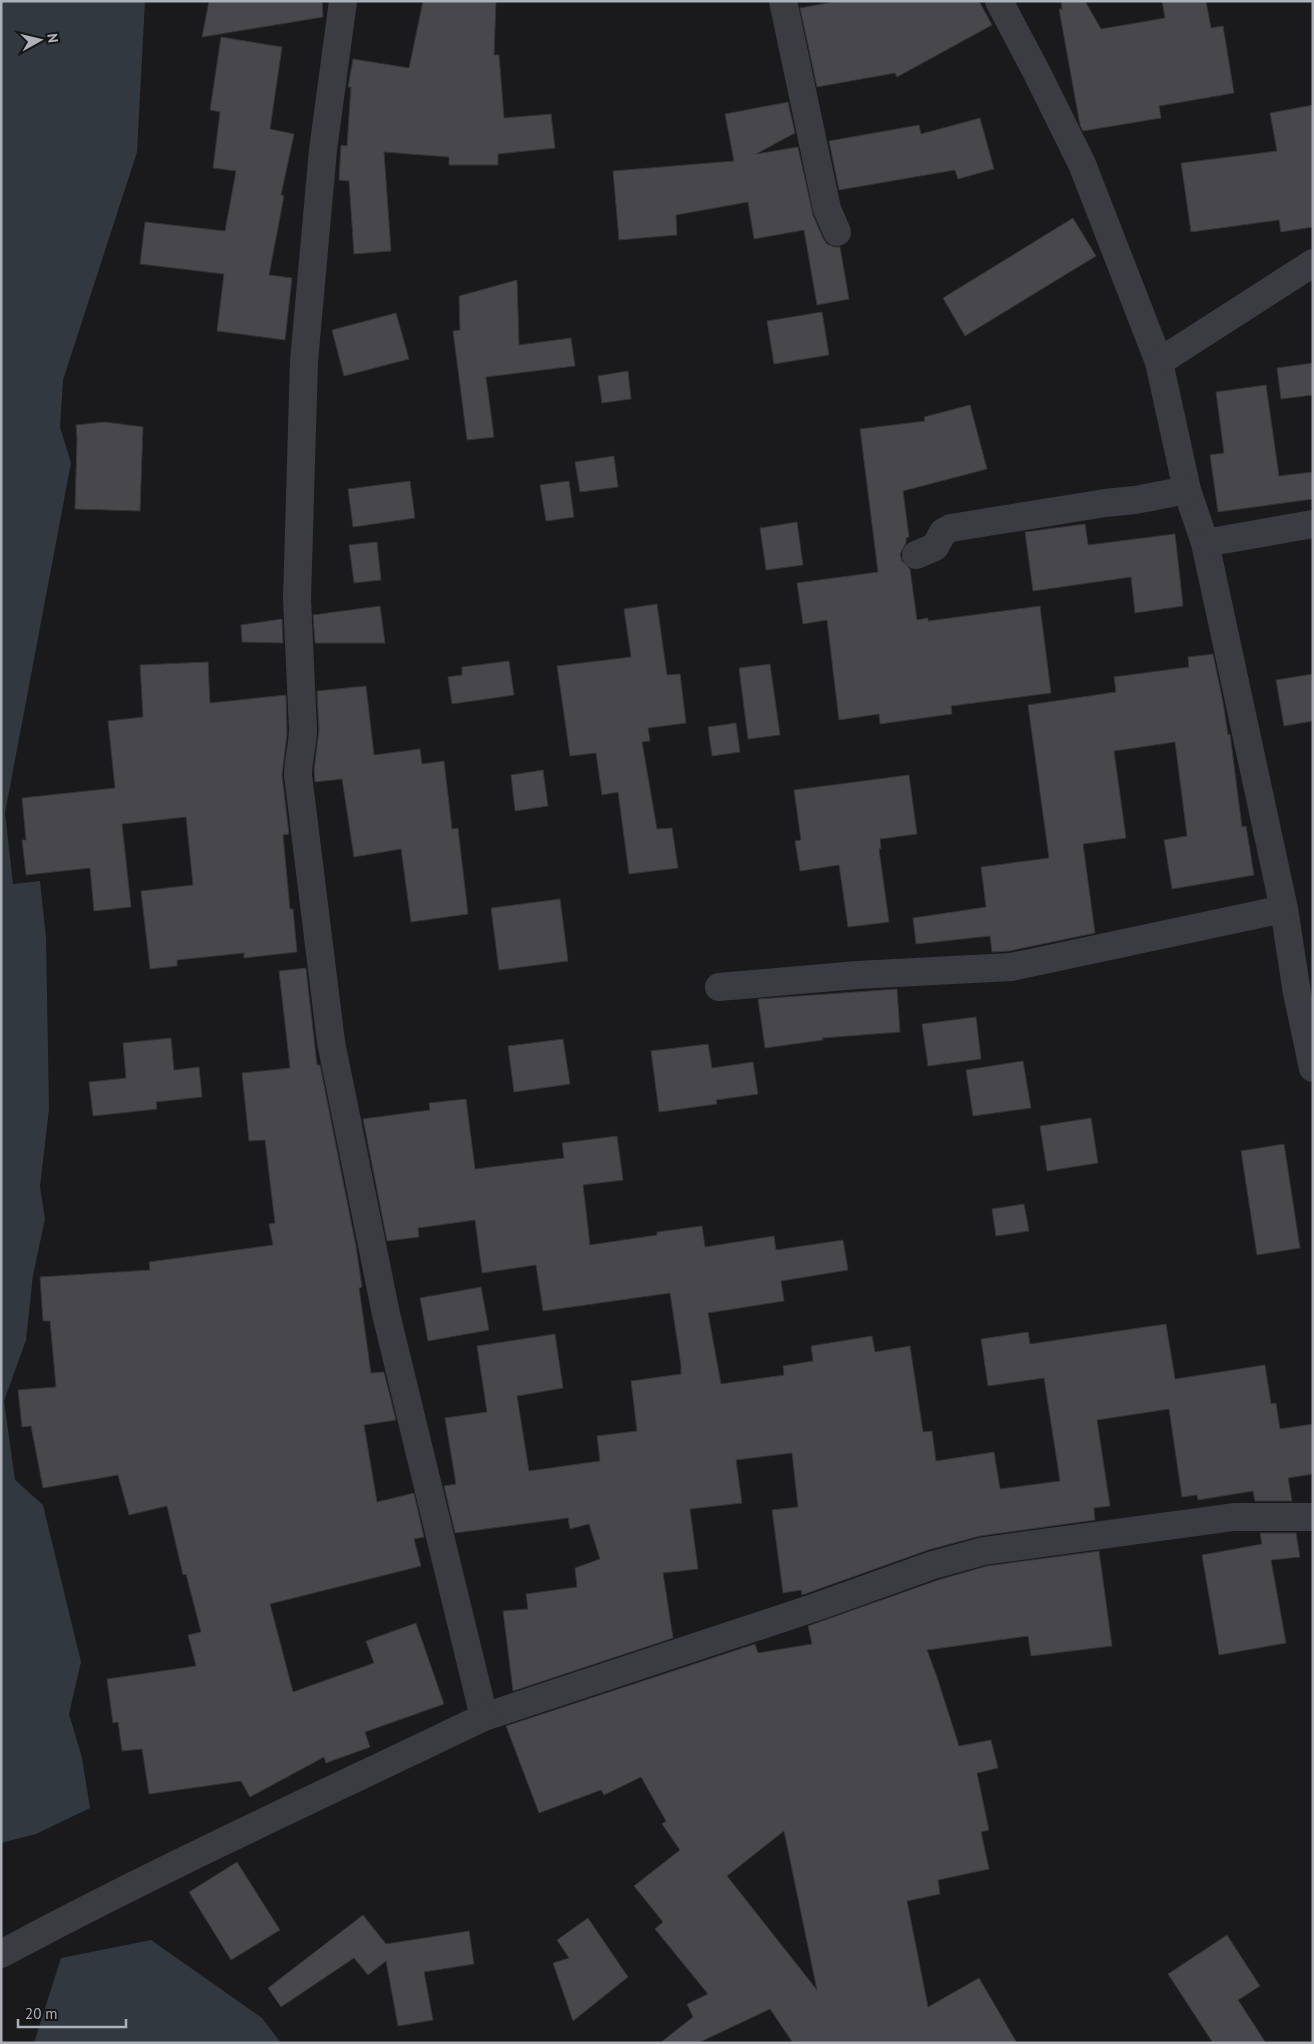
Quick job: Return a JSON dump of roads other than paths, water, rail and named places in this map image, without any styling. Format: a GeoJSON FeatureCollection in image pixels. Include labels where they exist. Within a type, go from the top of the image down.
{"type":"FeatureCollection","features":[{"type":"Feature","properties":{"kind":"street"},"geometry":{"type":"LineString","coordinates":[[343,1],[323,150],[304,360],[297,599],[303,745],[298,758],[298,775],[331,1042],[386,1314],[484,1718]]}},
{"type":"Feature","properties":{"kind":"street"},"geometry":{"type":"LineString","coordinates":[[783,1],[828,208],[837,232]]}},
{"type":"Feature","properties":{"kind":"street"},"geometry":{"type":"LineString","coordinates":[[999,1],[1082,164],[1159,362],[1187,490],[1205,543],[1284,909],[1305,994],[1313,1068]]}},
{"type":"Feature","properties":{"kind":"street"},"geometry":{"type":"LineString","coordinates":[[1159,362],[1313,263]]}},
{"type":"Feature","properties":{"kind":"street"},"geometry":{"type":"LineString","coordinates":[[916,555],[935,547],[943,532],[952,528],[1105,503],[1135,500],[1187,490]]}},
{"type":"Feature","properties":{"kind":"street"},"geometry":{"type":"LineString","coordinates":[[1205,543],[1313,524]]}},
{"type":"Feature","properties":{"kind":"street"},"geometry":{"type":"LineString","coordinates":[[719,987],[857,975],[1011,967],[1284,909]]}},
{"type":"Feature","properties":{"kind":"street"},"geometry":{"type":"LineString","coordinates":[[1,1954],[77,1913],[484,1718],[816,1607],[933,1565],[984,1551],[1234,1517],[1313,1517]]}}]}
